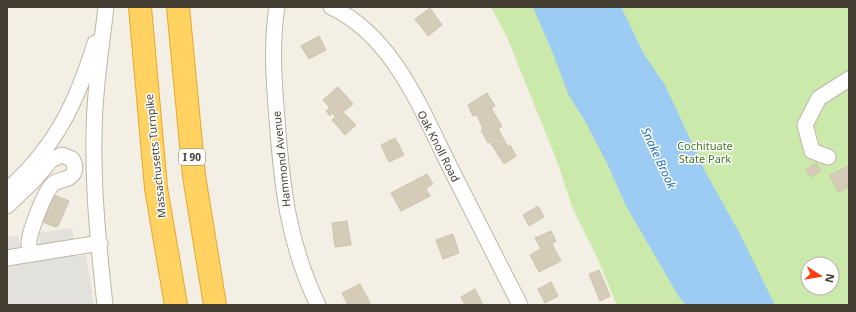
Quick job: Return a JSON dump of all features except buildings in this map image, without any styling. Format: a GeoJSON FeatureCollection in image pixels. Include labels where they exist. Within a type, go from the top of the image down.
{"type":"FeatureCollection","features":[{"type":"Feature","properties":{"kind":"highway","name":"Massachusetts Turnpike"},"geometry":{"type":"LineString","coordinates":[[140,7],[156,188],[176,305]]}},
{"type":"Feature","properties":{"kind":"highway","name":"I 90"},"geometry":{"type":"LineString","coordinates":[[178,7],[194,176],[215,305]]}},
{"type":"Feature","properties":{"kind":"street"},"geometry":{"type":"LineString","coordinates":[[7,190],[43,150],[73,104],[86,71],[105,7]]}},
{"type":"Feature","properties":{"kind":"street"},"geometry":{"type":"LineString","coordinates":[[105,7],[96,96],[94,138],[105,305]]}},
{"type":"Feature","properties":{"kind":"street","name":"Hammond Avenue"},"geometry":{"type":"LineString","coordinates":[[277,7],[274,25],[273,59],[283,190],[296,250],[318,305]]}},
{"type":"Feature","properties":{"kind":"street","name":"Oak Knoll Road"},"geometry":{"type":"LineString","coordinates":[[331,7],[350,18],[376,42],[405,81],[520,305]]}},
{"type":"Feature","properties":{"kind":"street"},"geometry":{"type":"LineString","coordinates":[[828,157],[812,151],[806,125],[819,98],[849,79]]}},
{"type":"Feature","properties":{"kind":"street"},"geometry":{"type":"LineString","coordinates":[[7,206],[33,181],[51,160],[62,155],[69,157],[74,162],[72,176],[54,184],[48,191],[31,233],[29,245]]}},
{"type":"Feature","properties":{"kind":"street"},"geometry":{"type":"LineString","coordinates":[[7,258],[100,243]]}},
{"type":"Feature","properties":{"kind":"green space","name":"Cochituate State Park"},"geometry":{"type":"Polygon","coordinates":[[[491,7],[849,7],[849,305],[617,305],[596,255],[573,209],[557,161],[507,37],[491,7]]]}},
{"type":"Feature","properties":{"kind":"shaded area"},"geometry":{"type":"Polygon","coordinates":[[[72,228],[76,257],[86,255],[94,305],[7,305],[7,237],[18,236],[20,246],[40,243],[39,233],[72,228]]]}},
{"type":"Feature","properties":{"kind":"water","name":"Snake Brook"},"geometry":{"type":"Polygon","coordinates":[[[533,7],[621,7],[644,54],[665,85],[706,173],[739,232],[775,305],[686,305],[679,297],[626,206],[607,163],[585,121],[569,96],[533,7]]]}}]}
